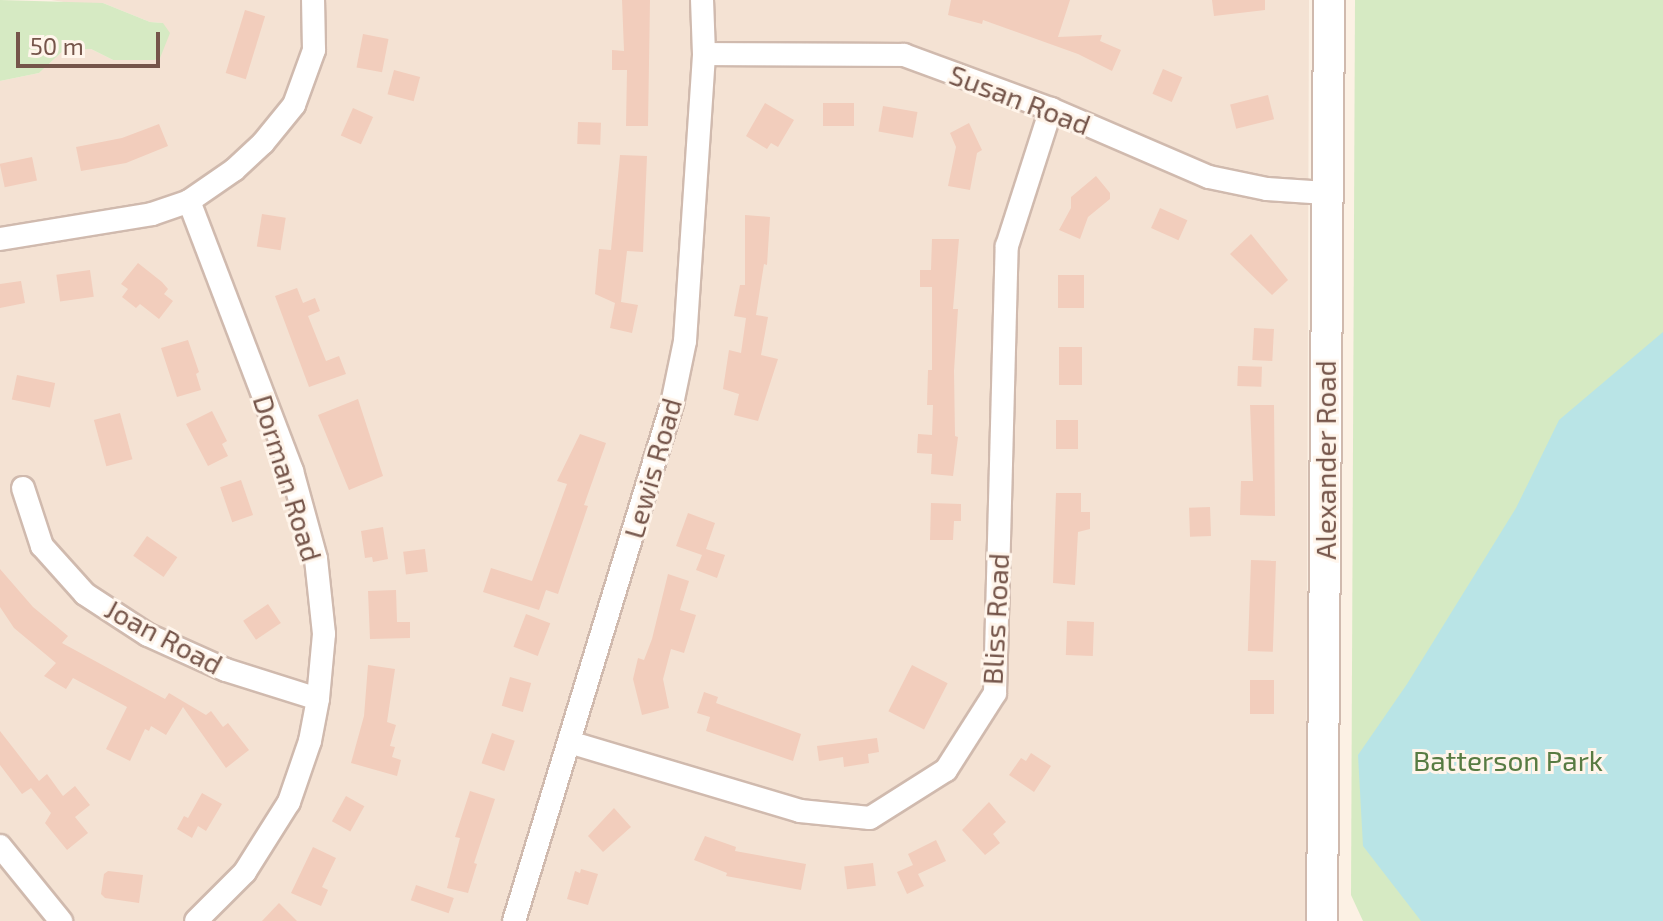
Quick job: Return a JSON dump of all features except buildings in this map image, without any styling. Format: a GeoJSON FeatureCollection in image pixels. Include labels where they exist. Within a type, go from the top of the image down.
{"type":"FeatureCollection","features":[{"type":"Feature","properties":{"kind":"street"},"geometry":{"type":"LineString","coordinates":[[0,239],[152,214],[189,201],[263,143],[294,105],[314,50],[313,0]]}},
{"type":"Feature","properties":{"kind":"street","name":"Lewis Road"},"geometry":{"type":"LineString","coordinates":[[514,921],[672,404],[685,341],[704,54],[702,0]]}},
{"type":"Feature","properties":{"kind":"street","name":"Alexander Road"},"geometry":{"type":"LineString","coordinates":[[1322,921],[1329,0]]}},
{"type":"Feature","properties":{"kind":"street","name":"Susan Road"},"geometry":{"type":"LineString","coordinates":[[704,54],[904,55],[1051,109],[1209,177],[1267,189],[1326,193]]}},
{"type":"Feature","properties":{"kind":"street","name":"Bliss Road"},"geometry":{"type":"LineString","coordinates":[[569,742],[800,811],[870,818],[946,770],[995,693],[1007,246],[1051,109]]}},
{"type":"Feature","properties":{"kind":"street","name":"Dorman Road"},"geometry":{"type":"LineString","coordinates":[[189,201],[292,471],[316,559],[324,634],[318,699],[310,741],[289,802],[245,872],[196,921]]}},
{"type":"Feature","properties":{"kind":"street","name":"Joan Road"},"geometry":{"type":"LineString","coordinates":[[23,488],[42,546],[85,594],[148,635],[174,647],[226,670],[318,699]]}},
{"type":"Feature","properties":{"kind":"street"},"geometry":{"type":"LineString","coordinates":[[0,846],[61,921]]}},
{"type":"Feature","properties":{"kind":"shaded area"},"geometry":{"type":"Polygon","coordinates":[[[51,0],[1309,0],[1306,921],[0,921],[0,81],[39,73],[64,50],[91,49],[113,60],[163,23],[150,22],[103,3],[77,4],[51,0]]]}},
{"type":"Feature","properties":{"kind":"green space"},"geometry":{"type":"Polygon","coordinates":[[[0,0],[103,3],[150,22],[163,23],[170,33],[160,58],[154,60],[113,60],[91,49],[64,50],[39,73],[0,81],[0,0]]]}},
{"type":"Feature","properties":{"kind":"green space","name":"Batterson Park"},"geometry":{"type":"Polygon","coordinates":[[[1355,0],[1663,0],[1663,921],[1363,921],[1351,895],[1355,0]]]}},
{"type":"Feature","properties":{"kind":"water"},"geometry":{"type":"Polygon","coordinates":[[[1663,332],[1663,921],[1421,921],[1363,846],[1358,755],[1407,684],[1516,508],[1559,420],[1663,332]]]}}]}
